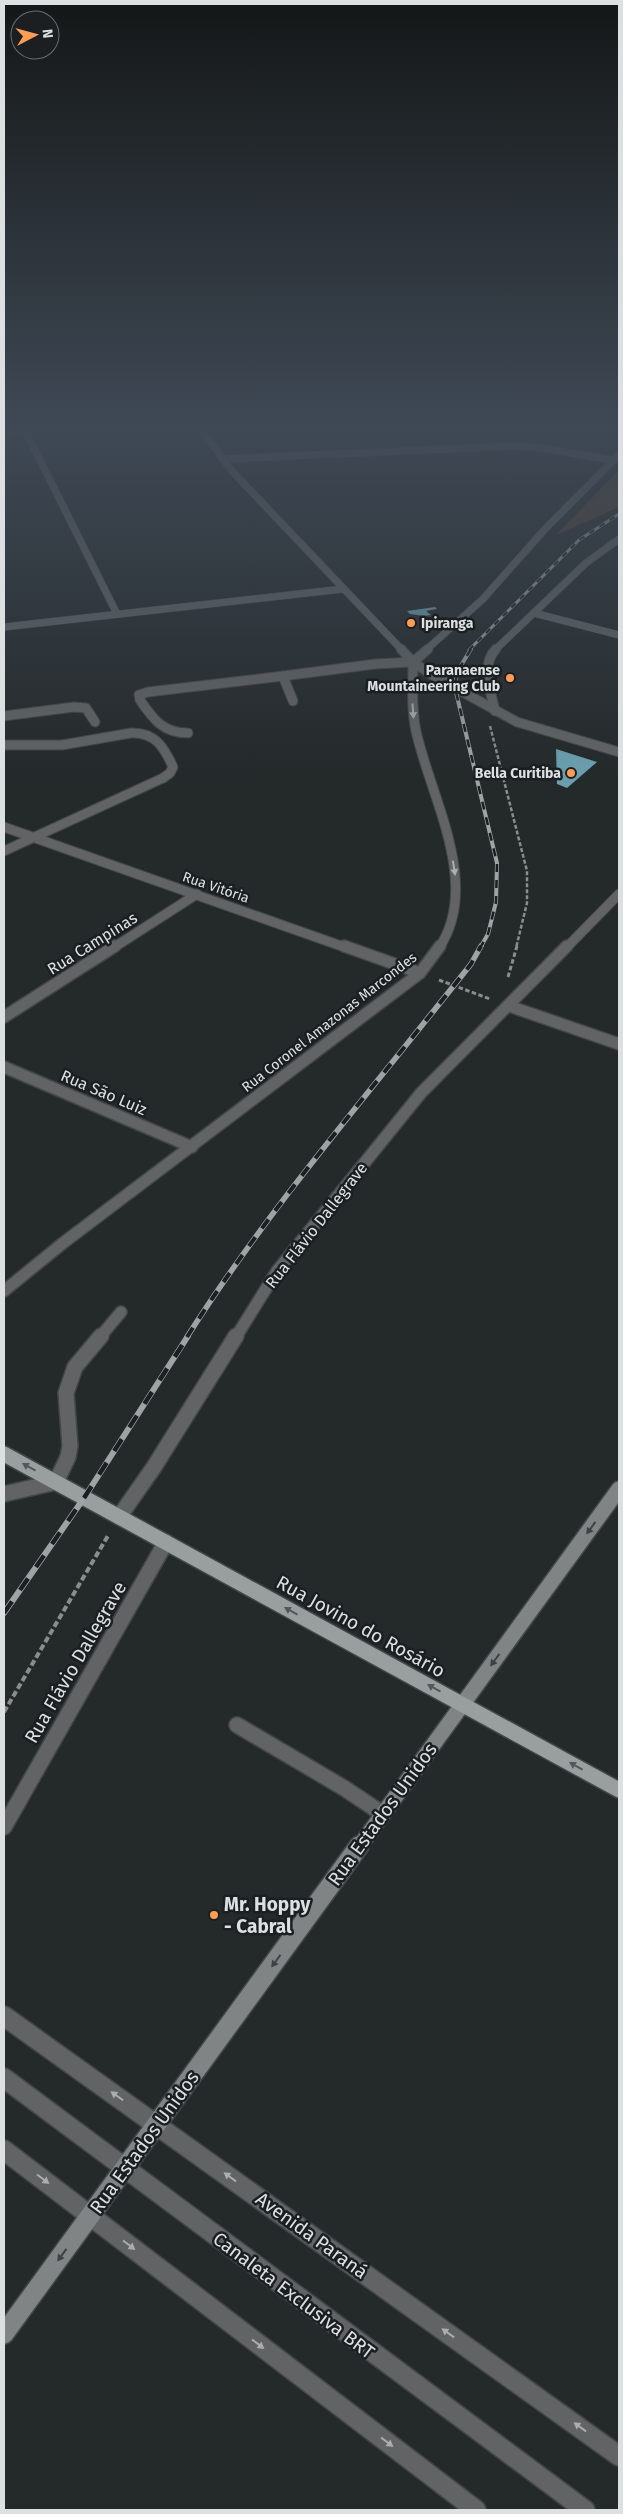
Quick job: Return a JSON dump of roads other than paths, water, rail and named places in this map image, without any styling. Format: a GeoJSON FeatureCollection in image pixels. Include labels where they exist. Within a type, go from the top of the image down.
{"type":"FeatureCollection","features":[{"type":"Feature","properties":{"kind":"main road","name":"Rua Jovino do Rosário"},"geometry":{"type":"LineString","coordinates":[[4,1454],[619,1790]]}},
{"type":"Feature","properties":{"kind":"main road","name":"Rua Estados Unidos"},"geometry":{"type":"LineString","coordinates":[[4,2334],[619,1489]]}},
{"type":"Feature","properties":{"kind":"street"},"geometry":{"type":"LineString","coordinates":[[80,539],[117,614]]}},
{"type":"Feature","properties":{"kind":"street"},"geometry":{"type":"LineString","coordinates":[[297,539],[413,662],[495,710],[534,728],[619,752]]}},
{"type":"Feature","properties":{"kind":"street"},"geometry":{"type":"LineString","coordinates":[[188,733],[176,734],[159,726],[140,700],[139,695],[148,692],[375,664],[413,662],[484,599],[536,539]]}},
{"type":"Feature","properties":{"kind":"street"},"geometry":{"type":"LineString","coordinates":[[495,710],[486,671],[491,654],[586,563],[619,539]]}},
{"type":"Feature","properties":{"kind":"street"},"geometry":{"type":"LineString","coordinates":[[4,627],[343,588]]}},
{"type":"Feature","properties":{"kind":"street"},"geometry":{"type":"LineString","coordinates":[[534,613],[619,635]]}},
{"type":"Feature","properties":{"kind":"street","name":"Rua Coronel Amazonas Marcondes"},"geometry":{"type":"LineString","coordinates":[[4,1291],[70,1238],[420,973],[440,949],[450,930],[457,896],[452,857],[414,720],[413,662]]}},
{"type":"Feature","properties":{"kind":"street"},"geometry":{"type":"LineString","coordinates":[[284,676],[293,701]]}},
{"type":"Feature","properties":{"kind":"street"},"geometry":{"type":"LineString","coordinates":[[4,716],[86,708],[95,722]]}},
{"type":"Feature","properties":{"kind":"street"},"geometry":{"type":"LineString","coordinates":[[4,745],[46,745],[97,740],[137,733],[149,735],[158,742],[173,767],[170,773],[163,778],[4,851]]}},
{"type":"Feature","properties":{"kind":"street","name":"Rua Vitória"},"geometry":{"type":"LineString","coordinates":[[4,827],[420,973]]}},
{"type":"Feature","properties":{"kind":"street","name":"Rua Campinas"},"geometry":{"type":"LineString","coordinates":[[4,1018],[197,894]]}},
{"type":"Feature","properties":{"kind":"street","name":"Rua Flávio Dallegrave"},"geometry":{"type":"LineString","coordinates":[[119,1517],[154,1467],[277,1271],[420,1093],[619,894]]}},
{"type":"Feature","properties":{"kind":"street"},"geometry":{"type":"LineString","coordinates":[[508,1006],[619,1044]]}},
{"type":"Feature","properties":{"kind":"street","name":"Rua São Luiz"},"geometry":{"type":"LineString","coordinates":[[4,1067],[192,1147]]}},
{"type":"Feature","properties":{"kind":"street"},"geometry":{"type":"LineString","coordinates":[[4,1494],[56,1482],[68,1457],[70,1446],[66,1394],[75,1367],[121,1312]]}},
{"type":"Feature","properties":{"kind":"street","name":"Rua Flávio Dallegrave"},"geometry":{"type":"LineString","coordinates":[[4,1827],[166,1542]]}},
{"type":"Feature","properties":{"kind":"street"},"geometry":{"type":"LineString","coordinates":[[237,1725],[344,1788],[383,1814]]}},
{"type":"Feature","properties":{"kind":"street","name":"Avenida Paraná"},"geometry":{"type":"LineString","coordinates":[[4,2016],[619,2456]]}},
{"type":"Feature","properties":{"kind":"street","name":"Canaleta Exclusiva BRT"},"geometry":{"type":"LineString","coordinates":[[4,2078],[585,2510]]}},
{"type":"Feature","properties":{"kind":"street"},"geometry":{"type":"LineString","coordinates":[[4,2150],[476,2510]]}},
{"type":"Feature","properties":{"kind":"railway"},"geometry":{"type":"LineString","coordinates":[[469,650],[580,539]]}},
{"type":"Feature","properties":{"kind":"railway"},"geometry":{"type":"LineString","coordinates":[[471,649],[457,672],[455,688],[497,863],[496,902],[488,934],[480,948]]}},
{"type":"Feature","properties":{"kind":"railway"},"geometry":{"type":"LineString","coordinates":[[187,1337],[219,1288],[288,1194],[471,964],[481,946]]}},
{"type":"Feature","properties":{"kind":"railway"},"geometry":{"type":"LineString","coordinates":[[4,1613],[84,1498],[188,1336]]}},
{"type":"Feature","properties":{"kind":"place","name":"Ipiranga"},"geometry":{"type":"Point","coordinates":[411,623]}},
{"type":"Feature","properties":{"kind":"place","name":"Paranaense Mountaineering Club"},"geometry":{"type":"Point","coordinates":[510,678]}},
{"type":"Feature","properties":{"kind":"place","name":"Bella Curitiba"},"geometry":{"type":"Point","coordinates":[571,773]}},
{"type":"Feature","properties":{"kind":"place","name":"Mr. Hoppy - Cabral"},"geometry":{"type":"Point","coordinates":[214,1915]}}]}
